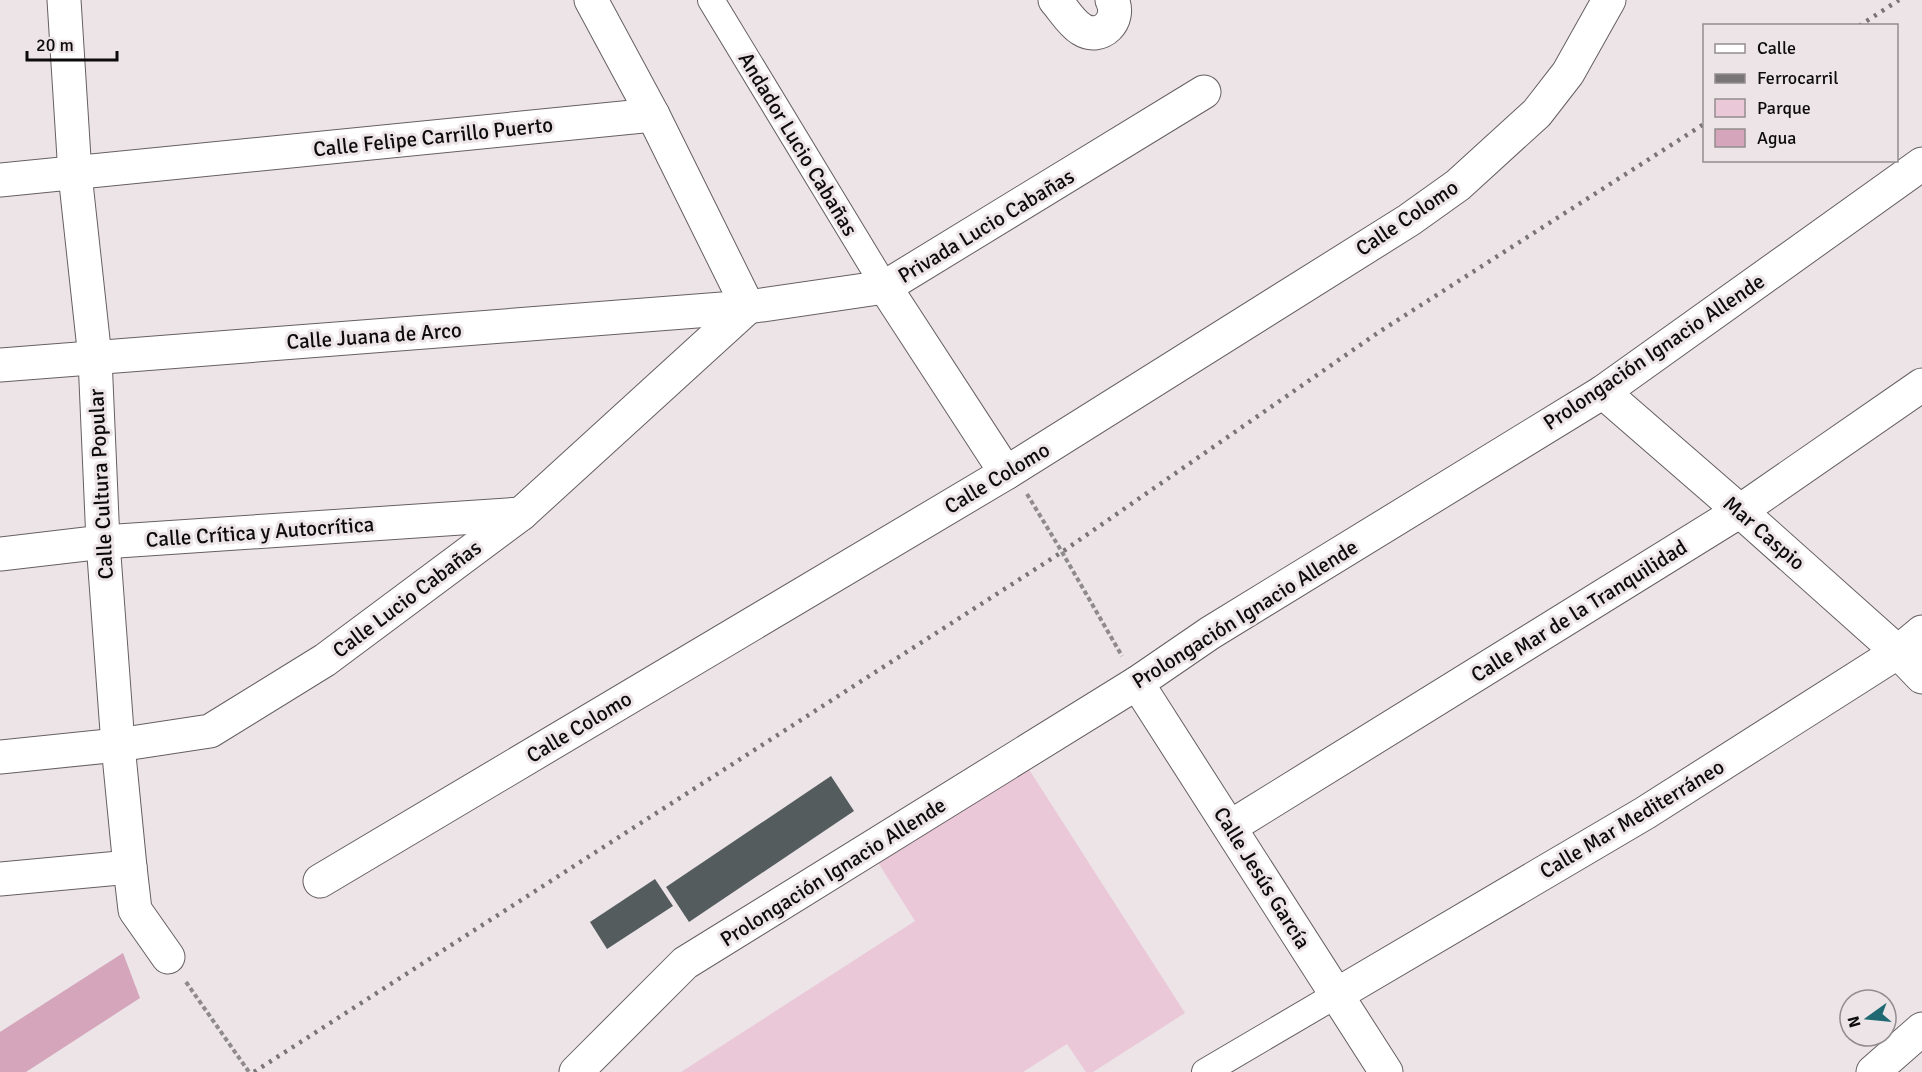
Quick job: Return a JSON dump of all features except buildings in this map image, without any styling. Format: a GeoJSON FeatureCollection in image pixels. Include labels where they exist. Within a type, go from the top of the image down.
{"type":"FeatureCollection","features":[{"type":"Feature","properties":{"kind":"street","name":"Calle Cultura Popular"},"geometry":{"type":"LineString","coordinates":[[63,0],[75,174],[94,358],[103,542],[118,745],[130,867],[135,910],[168,957]]}},
{"type":"Feature","properties":{"kind":"street"},"geometry":{"type":"LineString","coordinates":[[591,0],[653,115],[748,307]]}},
{"type":"Feature","properties":{"kind":"street","name":"Andador Lucio Cabañas"},"geometry":{"type":"LineString","coordinates":[[711,0],[885,287]]}},
{"type":"Feature","properties":{"kind":"street"},"geometry":{"type":"LineString","coordinates":[[1055,0],[1076,25],[1091,33],[1100,32],[1113,20],[1115,12],[1112,0]]}},
{"type":"Feature","properties":{"kind":"street","name":"Calle Colomo"},"geometry":{"type":"LineString","coordinates":[[320,881],[1006,473],[1399,226],[1458,185],[1537,113],[1568,73],[1610,0]]}},
{"type":"Feature","properties":{"kind":"street","name":"Privada Lucio Cabañas"},"geometry":{"type":"LineString","coordinates":[[748,307],[885,287],[1204,92]]}},
{"type":"Feature","properties":{"kind":"street","name":"Calle Felipe Carrillo Puerto"},"geometry":{"type":"LineString","coordinates":[[0,180],[653,115]]}},
{"type":"Feature","properties":{"kind":"street","name":"Prolongación Ignacio Allende"},"geometry":{"type":"LineString","coordinates":[[576,1072],[685,963],[1137,683],[1210,633],[1603,392],[1922,164]]}},
{"type":"Feature","properties":{"kind":"street"},"geometry":{"type":"LineString","coordinates":[[885,287],[1006,473]]}},
{"type":"Feature","properties":{"kind":"street","name":"Calle Juana de Arco"},"geometry":{"type":"LineString","coordinates":[[0,365],[748,307]]}},
{"type":"Feature","properties":{"kind":"street","name":"Calle Lucio Cabañas"},"geometry":{"type":"LineString","coordinates":[[0,757],[118,745],[210,731],[325,660],[520,514],[748,307]]}},
{"type":"Feature","properties":{"kind":"street","name":"Calle Mar de la Tranquilidad"},"geometry":{"type":"LineString","coordinates":[[1230,827],[1740,511],[1922,385]]}},
{"type":"Feature","properties":{"kind":"street","name":"Mar Caspio"},"geometry":{"type":"LineString","coordinates":[[1603,392],[1740,511],[1910,642],[1922,677]]}},
{"type":"Feature","properties":{"kind":"street","name":"Calle Crítica y Autocrítica"},"geometry":{"type":"LineString","coordinates":[[0,554],[103,542],[520,514]]}},
{"type":"Feature","properties":{"kind":"street","name":"Calle Mar Mediterráneo"},"geometry":{"type":"LineString","coordinates":[[1336,995],[1645,813],[1910,642]]}},
{"type":"Feature","properties":{"kind":"street","name":"Calle Jesús García"},"geometry":{"type":"LineString","coordinates":[[1137,683],[1386,1072]]}},
{"type":"Feature","properties":{"kind":"street"},"geometry":{"type":"LineString","coordinates":[[0,879],[130,867]]}},
{"type":"Feature","properties":{"kind":"street"},"geometry":{"type":"LineString","coordinates":[[1205,1072],[1336,995]]}},
{"type":"Feature","properties":{"kind":"street"},"geometry":{"type":"LineString","coordinates":[[1873,1072],[1922,1029]]}},
{"type":"Feature","properties":{"kind":"path"},"geometry":{"type":"LineString","coordinates":[[1006,473],[1021,485],[1050,531],[1137,683]]}},
{"type":"Feature","properties":{"kind":"path"},"geometry":{"type":"LineString","coordinates":[[168,957],[249,1072]]}},
{"type":"Feature","properties":{"kind":"green space"},"geometry":{"type":"Polygon","coordinates":[[[1021,757],[1185,1013],[1093,1072],[1086,1072],[1067,1044],[1023,1072],[681,1072],[915,921],[872,853],[1021,757]]]}},
{"type":"Feature","properties":{"kind":"water"},"geometry":{"type":"Polygon","coordinates":[[[123,953],[140,998],[26,1072],[0,1072],[0,1032],[123,953]]]}},
{"type":"Feature","properties":{"kind":"railway"},"geometry":{"type":"LineString","coordinates":[[1862,24],[1899,0]]}},
{"type":"Feature","properties":{"kind":"railway"},"geometry":{"type":"LineString","coordinates":[[254,1072],[1062,552],[1379,332],[1703,125]]}}]}
